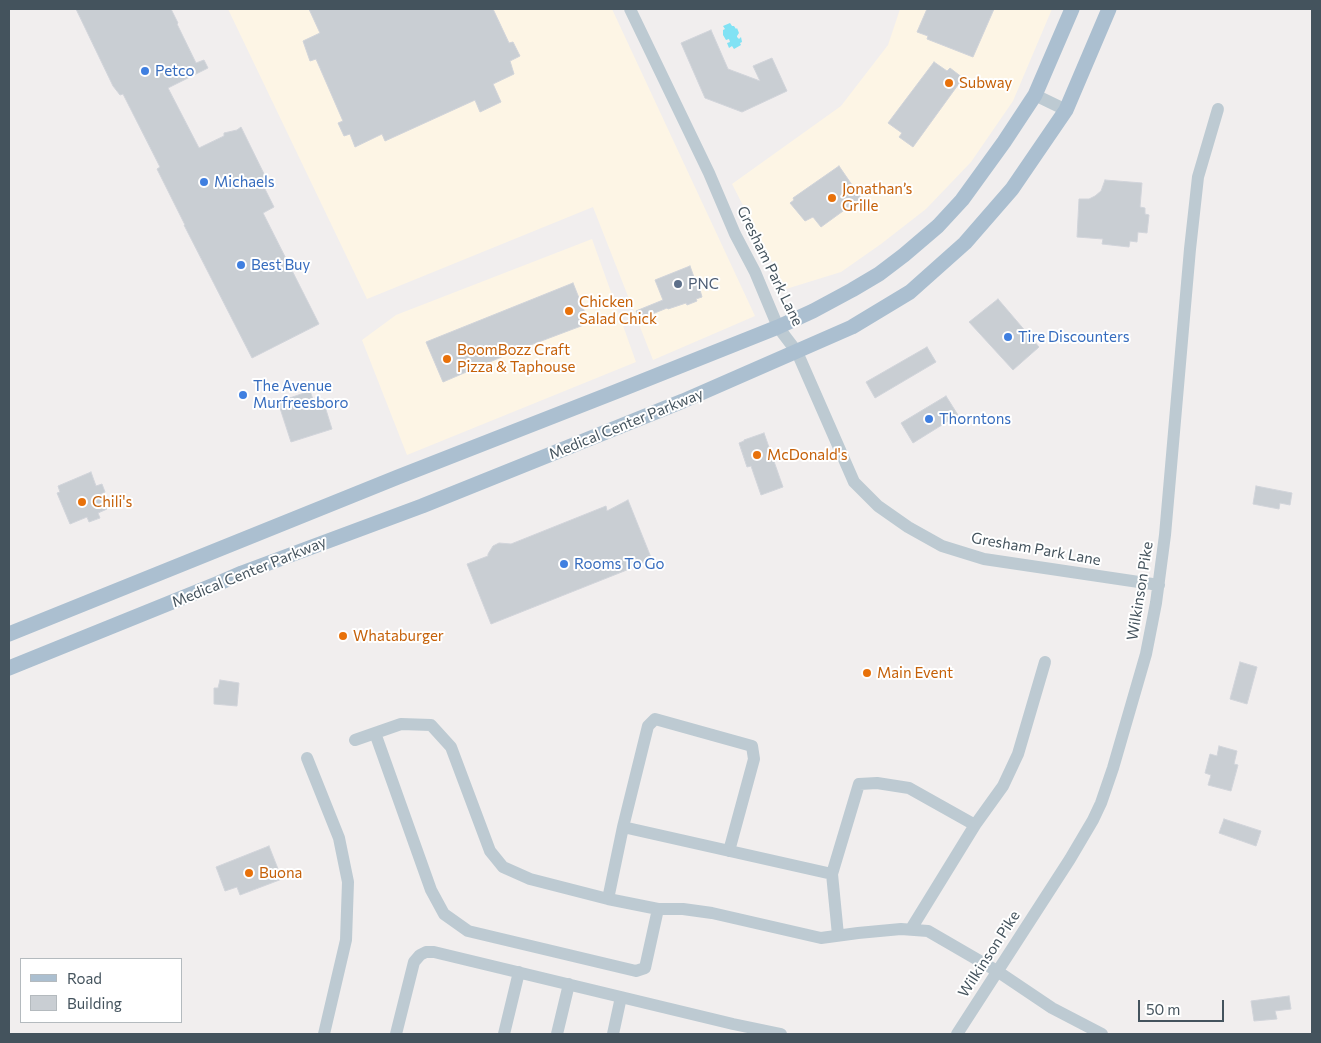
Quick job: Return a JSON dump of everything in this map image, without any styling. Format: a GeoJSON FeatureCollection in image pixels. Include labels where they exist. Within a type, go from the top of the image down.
{"type":"FeatureCollection","features":[{"type":"Feature","properties":{"kind":"main road"},"geometry":{"type":"LineString","coordinates":[[9,634],[284,522],[778,327],[852,290],[879,274],[904,255],[938,226],[962,200],[1035,95],[1072,9]]}},
{"type":"Feature","properties":{"kind":"main road","name":"Medical Center Parkway"},"geometry":{"type":"LineString","coordinates":[[9,668],[219,584],[242,573],[422,506],[678,404],[852,327],[910,292],[965,243],[1012,188],[1066,110],[1110,9]]}},
{"type":"Feature","properties":{"kind":"street","name":"Gresham Park Lane"},"geometry":{"type":"LineString","coordinates":[[630,9],[709,173],[778,327],[797,352],[854,482],[878,506],[908,527],[942,546],[984,558],[1159,586]]}},
{"type":"Feature","properties":{"kind":"street"},"geometry":{"type":"LineString","coordinates":[[1035,95],[1066,110]]}},
{"type":"Feature","properties":{"kind":"street","name":"Wilkinson Pike"},"geometry":{"type":"LineString","coordinates":[[957,1034],[1070,859],[1093,820],[1113,768],[1146,654],[1159,586],[1169,496],[1198,177],[1218,109]]}},
{"type":"Feature","properties":{"kind":"street"},"geometry":{"type":"LineString","coordinates":[[911,930],[975,825],[1003,786],[1018,754],[1045,662]]}},
{"type":"Feature","properties":{"kind":"street"},"geometry":{"type":"LineString","coordinates":[[608,899],[648,726],[654,719],[752,746],[754,759],[729,851]]}},
{"type":"Feature","properties":{"kind":"street"},"geometry":{"type":"LineString","coordinates":[[355,740],[402,724],[431,725],[451,746],[490,850],[503,867],[530,879],[608,899],[658,909],[682,909],[712,913],[822,938],[901,929],[928,931],[997,971],[1052,1008],[1102,1034]]}},
{"type":"Feature","properties":{"kind":"street"},"geometry":{"type":"LineString","coordinates":[[375,733],[431,890],[444,914],[468,931],[636,971],[645,968],[658,909]]}},
{"type":"Feature","properties":{"kind":"street"},"geometry":{"type":"LineString","coordinates":[[307,758],[339,838],[348,882],[346,940],[324,1034]]}},
{"type":"Feature","properties":{"kind":"street"},"geometry":{"type":"LineString","coordinates":[[838,936],[832,874],[859,784],[877,783],[909,788],[975,825]]}},
{"type":"Feature","properties":{"kind":"street"},"geometry":{"type":"LineString","coordinates":[[624,827],[832,874]]}},
{"type":"Feature","properties":{"kind":"street"},"geometry":{"type":"LineString","coordinates":[[396,1034],[414,962],[420,955],[426,952],[434,952],[621,997],[732,1029],[781,1034]]}},
{"type":"Feature","properties":{"kind":"street"},"geometry":{"type":"LineString","coordinates":[[504,1034],[519,972]]}},
{"type":"Feature","properties":{"kind":"street"},"geometry":{"type":"LineString","coordinates":[[557,1034],[568,984]]}},
{"type":"Feature","properties":{"kind":"street"},"geometry":{"type":"LineString","coordinates":[[613,1034],[621,997]]}},
{"type":"Feature","properties":{"kind":"shaded area"},"geometry":{"type":"Polygon","coordinates":[[[228,9],[612,9],[755,316],[653,360],[593,207],[367,299],[228,9]]]}},
{"type":"Feature","properties":{"kind":"shaded area"},"geometry":{"type":"Polygon","coordinates":[[[900,9],[1052,9],[1013,101],[971,162],[926,209],[841,272],[786,289],[732,184],[841,106],[888,45],[900,9]]]}},
{"type":"Feature","properties":{"kind":"shaded area"},"geometry":{"type":"Polygon","coordinates":[[[592,239],[636,362],[407,455],[362,340],[396,315],[592,239]]]}},
{"type":"Feature","properties":{"kind":"water"},"geometry":{"type":"Polygon","coordinates":[[[730,23],[737,28],[739,33],[737,37],[739,39],[741,37],[742,42],[740,43],[741,45],[734,49],[732,46],[729,48],[727,43],[730,42],[729,39],[726,40],[723,35],[723,30],[725,29],[723,26],[730,23]]]}},
{"type":"Feature","properties":{"kind":"building"},"geometry":{"type":"Polygon","coordinates":[[[76,9],[171,9],[196,63],[204,60],[208,68],[168,88],[199,148],[224,136],[224,133],[241,127],[269,184],[264,187],[274,207],[263,213],[319,324],[252,358],[157,169],[160,167],[123,94],[120,95],[113,86],[76,9]]]}},
{"type":"Feature","properties":{"kind":"building"},"geometry":{"type":"Polygon","coordinates":[[[309,9],[493,9],[509,43],[513,42],[520,56],[510,61],[514,74],[493,84],[501,102],[480,112],[475,100],[385,141],[382,134],[355,147],[350,134],[344,136],[338,123],[343,121],[316,59],[310,61],[303,41],[320,33],[309,9]]]}},
{"type":"Feature","properties":{"kind":"building"},"geometry":{"type":"Polygon","coordinates":[[[927,9],[994,9],[973,57],[927,39],[928,36],[917,32],[927,9]]]}},
{"type":"Feature","properties":{"kind":"building"},"geometry":{"type":"Polygon","coordinates":[[[711,30],[728,69],[760,81],[753,66],[772,58],[787,91],[742,112],[705,98],[681,43],[711,30]]]}},
{"type":"Feature","properties":{"kind":"building"},"geometry":{"type":"Polygon","coordinates":[[[934,62],[947,71],[950,68],[963,78],[913,147],[899,137],[902,133],[888,123],[934,62]]]}},
{"type":"Feature","properties":{"kind":"building"},"geometry":{"type":"Polygon","coordinates":[[[839,166],[861,198],[821,227],[813,217],[805,221],[790,203],[794,200],[793,198],[839,166]]]}},
{"type":"Feature","properties":{"kind":"building"},"geometry":{"type":"Polygon","coordinates":[[[1105,180],[1142,183],[1140,207],[1145,208],[1145,214],[1149,215],[1147,233],[1138,232],[1137,242],[1130,241],[1129,247],[1102,244],[1103,239],[1077,237],[1079,199],[1089,199],[1095,196],[1101,191],[1105,180]]]}},
{"type":"Feature","properties":{"kind":"building","name":"PNC"},"geometry":{"type":"Polygon","coordinates":[[[690,266],[695,280],[697,279],[701,289],[702,297],[687,305],[686,303],[667,308],[640,319],[636,311],[663,300],[655,280],[690,266]]]}},
{"type":"Feature","properties":{"kind":"building"},"geometry":{"type":"Polygon","coordinates":[[[573,283],[589,323],[520,349],[443,382],[426,342],[573,283]]]}},
{"type":"Feature","properties":{"kind":"building"},"geometry":{"type":"Polygon","coordinates":[[[998,299],[1039,347],[1013,370],[969,322],[998,299]]]}},
{"type":"Feature","properties":{"kind":"building","name":"Thorntons"},"geometry":{"type":"Polygon","coordinates":[[[927,347],[936,362],[875,398],[866,382],[927,347]]]}},
{"type":"Feature","properties":{"kind":"building"},"geometry":{"type":"Polygon","coordinates":[[[310,391],[314,402],[323,400],[332,429],[291,442],[278,402],[310,391]]]}},
{"type":"Feature","properties":{"kind":"building","name":"Thorntons"},"geometry":{"type":"Polygon","coordinates":[[[946,396],[958,415],[913,443],[901,423],[946,396]]]}},
{"type":"Feature","properties":{"kind":"building","name":"McDonald's"},"geometry":{"type":"Polygon","coordinates":[[[764,433],[783,487],[761,495],[751,466],[747,467],[739,443],[764,433]]]}},
{"type":"Feature","properties":{"kind":"building","name":"Chili's"},"geometry":{"type":"Polygon","coordinates":[[[91,472],[96,486],[102,484],[105,492],[101,494],[107,509],[98,513],[100,518],[89,522],[87,517],[70,524],[57,493],[60,492],[58,486],[91,472]]]}},
{"type":"Feature","properties":{"kind":"building"},"geometry":{"type":"Polygon","coordinates":[[[1256,486],[1292,493],[1290,505],[1280,503],[1279,509],[1253,504],[1256,486]]]}},
{"type":"Feature","properties":{"kind":"building"},"geometry":{"type":"Polygon","coordinates":[[[628,500],[652,560],[491,624],[467,564],[488,556],[493,546],[499,543],[511,544],[606,506],[607,511],[628,500]]]}},
{"type":"Feature","properties":{"kind":"building"},"geometry":{"type":"Polygon","coordinates":[[[1240,662],[1257,667],[1247,704],[1230,699],[1240,662]]]}},
{"type":"Feature","properties":{"kind":"building"},"geometry":{"type":"Polygon","coordinates":[[[220,680],[239,683],[237,706],[214,704],[214,688],[218,688],[220,680]]]}},
{"type":"Feature","properties":{"kind":"building"},"geometry":{"type":"Polygon","coordinates":[[[1219,746],[1237,751],[1234,764],[1238,765],[1231,791],[1208,785],[1211,775],[1205,773],[1210,754],[1217,756],[1219,746]]]}},
{"type":"Feature","properties":{"kind":"building"},"geometry":{"type":"Polygon","coordinates":[[[1224,819],[1261,831],[1256,846],[1219,833],[1224,819]]]}},
{"type":"Feature","properties":{"kind":"building","name":"Buona"},"geometry":{"type":"Polygon","coordinates":[[[269,846],[282,879],[240,895],[237,887],[225,891],[216,867],[269,846]]]}},
{"type":"Feature","properties":{"kind":"building"},"geometry":{"type":"Polygon","coordinates":[[[1289,996],[1291,1009],[1275,1011],[1277,1019],[1254,1021],[1251,1001],[1289,996]]]}},
{"type":"Feature","properties":{"kind":"place","name":"Petco"},"geometry":{"type":"Point","coordinates":[145,71]}},
{"type":"Feature","properties":{"kind":"place","name":"Subway"},"geometry":{"type":"Point","coordinates":[949,83]}},
{"type":"Feature","properties":{"kind":"place","name":"Michaels"},"geometry":{"type":"Point","coordinates":[204,182]}},
{"type":"Feature","properties":{"kind":"place","name":"Jonathan’s Grille"},"geometry":{"type":"Point","coordinates":[832,198]}},
{"type":"Feature","properties":{"kind":"place","name":"Best Buy"},"geometry":{"type":"Point","coordinates":[241,265]}},
{"type":"Feature","properties":{"kind":"place","name":"PNC"},"geometry":{"type":"Point","coordinates":[678,284]}},
{"type":"Feature","properties":{"kind":"place","name":"Chicken Salad Chick"},"geometry":{"type":"Point","coordinates":[569,311]}},
{"type":"Feature","properties":{"kind":"place","name":"Tire Discounters"},"geometry":{"type":"Point","coordinates":[1008,337]}},
{"type":"Feature","properties":{"kind":"place","name":"BoomBozz Craft Pizza & Taphouse"},"geometry":{"type":"Point","coordinates":[447,359]}},
{"type":"Feature","properties":{"kind":"place","name":"The Avenue Murfreesboro"},"geometry":{"type":"Point","coordinates":[243,395]}},
{"type":"Feature","properties":{"kind":"place","name":"Thorntons"},"geometry":{"type":"Point","coordinates":[929,419]}},
{"type":"Feature","properties":{"kind":"place","name":"McDonald's"},"geometry":{"type":"Point","coordinates":[757,455]}},
{"type":"Feature","properties":{"kind":"place","name":"Chili's"},"geometry":{"type":"Point","coordinates":[82,502]}},
{"type":"Feature","properties":{"kind":"place","name":"Rooms To Go"},"geometry":{"type":"Point","coordinates":[564,564]}},
{"type":"Feature","properties":{"kind":"place","name":"Whataburger"},"geometry":{"type":"Point","coordinates":[343,636]}},
{"type":"Feature","properties":{"kind":"place","name":"Main Event"},"geometry":{"type":"Point","coordinates":[867,673]}},
{"type":"Feature","properties":{"kind":"place","name":"Buona"},"geometry":{"type":"Point","coordinates":[249,873]}}]}
